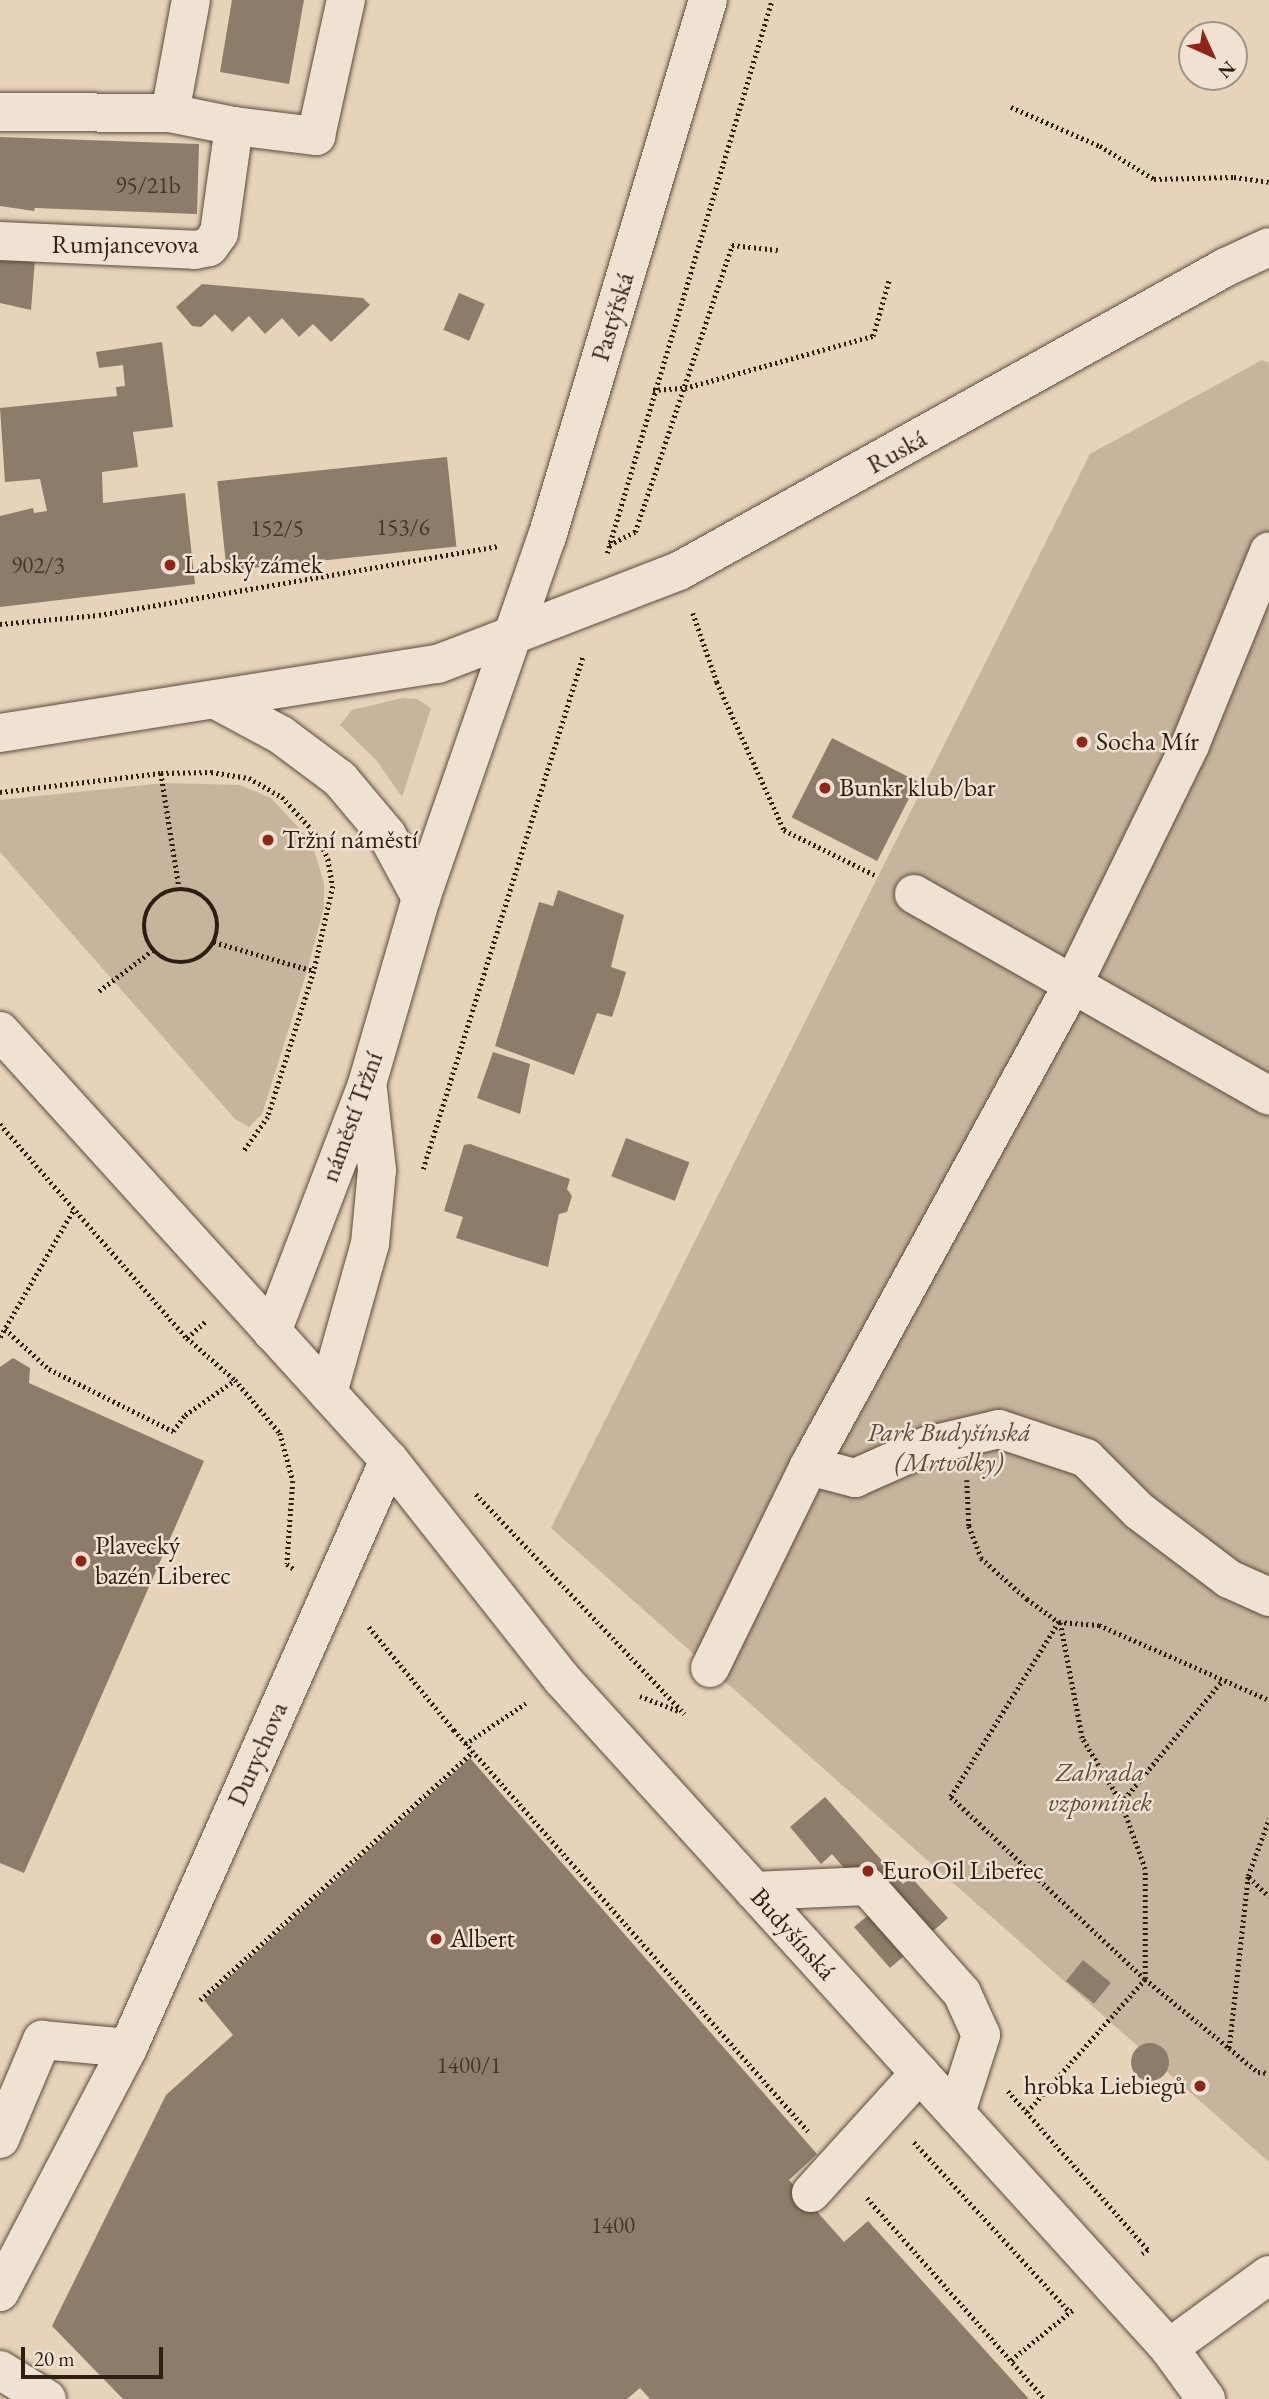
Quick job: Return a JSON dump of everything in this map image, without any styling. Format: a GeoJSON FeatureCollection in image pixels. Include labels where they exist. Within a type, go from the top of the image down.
{"type":"FeatureCollection","features":[{"type":"Feature","properties":{"kind":"street"},"geometry":{"type":"LineString","coordinates":[[170,113],[191,0]]}},
{"type":"Feature","properties":{"kind":"street"},"geometry":{"type":"LineString","coordinates":[[0,112],[170,113],[234,126],[316,136],[346,0]]}},
{"type":"Feature","properties":{"kind":"street","name":"Pastýřská"},"geometry":{"type":"LineString","coordinates":[[514,633],[547,537],[708,0]]}},
{"type":"Feature","properties":{"kind":"street","name":"Rumjancevova"},"geometry":{"type":"LineString","coordinates":[[0,241],[195,250],[209,247],[219,233],[234,126]]}},
{"type":"Feature","properties":{"kind":"street","name":"Ruská"},"geometry":{"type":"LineString","coordinates":[[514,633],[679,570],[1226,267],[1269,247]]}},
{"type":"Feature","properties":{"kind":"street"},"geometry":{"type":"LineString","coordinates":[[710,1668],[809,1466],[1074,982],[1190,746],[1269,551]]}},
{"type":"Feature","properties":{"kind":"street"},"geometry":{"type":"LineString","coordinates":[[0,733],[438,664],[514,633]]}},
{"type":"Feature","properties":{"kind":"street","name":"náměstí Tržní"},"geometry":{"type":"LineString","coordinates":[[272,1332],[367,1084],[421,898],[514,633]]}},
{"type":"Feature","properties":{"kind":"street"},"geometry":{"type":"LineString","coordinates":[[216,700],[281,735],[340,779],[387,835],[421,898]]}},
{"type":"Feature","properties":{"kind":"street"},"geometry":{"type":"LineString","coordinates":[[914,894],[1074,982],[1269,1096]]}},
{"type":"Feature","properties":{"kind":"street"},"geometry":{"type":"LineString","coordinates":[[0,1031],[389,1460]]}},
{"type":"Feature","properties":{"kind":"street"},"geometry":{"type":"LineString","coordinates":[[328,1393],[370,1244],[377,1171],[367,1084]]}},
{"type":"Feature","properties":{"kind":"street"},"geometry":{"type":"LineString","coordinates":[[809,1466],[855,1478],[928,1446],[999,1429],[1086,1458],[1139,1511],[1219,1572],[1269,1597]]}},
{"type":"Feature","properties":{"kind":"street","name":"Budyšínská"},"geometry":{"type":"LineString","coordinates":[[389,1460],[562,1679],[1170,2348],[1206,2399]]}},
{"type":"Feature","properties":{"kind":"street","name":"Durychova"},"geometry":{"type":"LineString","coordinates":[[0,2292],[128,2048],[389,1460]]}},
{"type":"Feature","properties":{"kind":"street"},"geometry":{"type":"LineString","coordinates":[[754,1891],[867,1886],[962,1993],[981,2035],[956,2113]]}},
{"type":"Feature","properties":{"kind":"street"},"geometry":{"type":"LineString","coordinates":[[0,2139],[42,2040],[128,2048]]}},
{"type":"Feature","properties":{"kind":"street"},"geometry":{"type":"LineString","coordinates":[[811,2193],[887,2113],[920,2073]]}},
{"type":"Feature","properties":{"kind":"street"},"geometry":{"type":"LineString","coordinates":[[1170,2348],[1269,2276]]}},
{"type":"Feature","properties":{"kind":"street"},"geometry":{"type":"LineString","coordinates":[[0,2370],[47,2399]]}},
{"type":"Feature","properties":{"kind":"path"},"geometry":{"type":"LineString","coordinates":[[421,1178],[602,599],[608,546],[772,0]]}},
{"type":"Feature","properties":{"kind":"path"},"geometry":{"type":"LineString","coordinates":[[1011,107],[1100,146],[1154,179],[1234,177],[1269,182]]}},
{"type":"Feature","properties":{"kind":"path"},"geometry":{"type":"LineString","coordinates":[[608,546],[635,532],[732,245],[778,250]]}},
{"type":"Feature","properties":{"kind":"path"},"geometry":{"type":"LineString","coordinates":[[653,390],[685,388],[873,335],[889,280]]}},
{"type":"Feature","properties":{"kind":"path"},"geometry":{"type":"LineString","coordinates":[[0,624],[99,615],[547,537]]}},
{"type":"Feature","properties":{"kind":"path"},"geometry":{"type":"LineString","coordinates":[[679,570],[717,682],[784,830],[914,894]]}},
{"type":"Feature","properties":{"kind":"path"},"geometry":{"type":"LineString","coordinates":[[0,792],[161,773],[211,772],[250,778],[302,815],[328,859],[333,886],[314,971],[268,1116],[244,1151]]}},
{"type":"Feature","properties":{"kind":"path"},"geometry":{"type":"LineString","coordinates":[[161,773],[179,887]]}},
{"type":"Feature","properties":{"kind":"path"},"geometry":{"type":"LineString","coordinates":[[179,887],[199,894],[214,910],[214,942],[207,952],[186,963],[163,958],[153,950],[144,929],[150,907],[157,898],[179,887]]}},
{"type":"Feature","properties":{"kind":"path"},"geometry":{"type":"LineString","coordinates":[[214,942],[314,971]]}},
{"type":"Feature","properties":{"kind":"path"},"geometry":{"type":"LineString","coordinates":[[99,991],[153,950]]}},
{"type":"Feature","properties":{"kind":"path"},"geometry":{"type":"LineString","coordinates":[[0,1124],[187,1338],[235,1380],[280,1433],[293,1481],[287,1564],[295,1570]]}},
{"type":"Feature","properties":{"kind":"path"},"geometry":{"type":"LineString","coordinates":[[0,1337],[74,1209]]}},
{"type":"Feature","properties":{"kind":"path"},"geometry":{"type":"LineString","coordinates":[[5,1329],[49,1369],[173,1431],[186,1415],[235,1380]]}},
{"type":"Feature","properties":{"kind":"path"},"geometry":{"type":"LineString","coordinates":[[960,1438],[970,1498],[969,1526],[981,1558],[1059,1622],[1099,1625],[1269,1700]]}},
{"type":"Feature","properties":{"kind":"path"},"geometry":{"type":"LineString","coordinates":[[471,1488],[685,1714],[634,1694]]}},
{"type":"Feature","properties":{"kind":"path"},"geometry":{"type":"LineString","coordinates":[[1059,1622],[1082,1738],[1121,1803],[1145,1869],[1146,1979],[1027,2112],[1148,2250]]}},
{"type":"Feature","properties":{"kind":"path"},"geometry":{"type":"LineString","coordinates":[[1059,1622],[951,1797],[1146,1979],[1258,2072],[1269,2073]]}},
{"type":"Feature","properties":{"kind":"path"},"geometry":{"type":"LineString","coordinates":[[369,1627],[465,1744],[1045,2399]]}},
{"type":"Feature","properties":{"kind":"path"},"geometry":{"type":"LineString","coordinates":[[465,1744],[562,1679]]}},
{"type":"Feature","properties":{"kind":"path"},"geometry":{"type":"LineString","coordinates":[[1121,1803],[1222,1681]]}},
{"type":"Feature","properties":{"kind":"path"},"geometry":{"type":"LineString","coordinates":[[197,2003],[473,1752]]}},
{"type":"Feature","properties":{"kind":"path"},"geometry":{"type":"LineString","coordinates":[[1229,2048],[1248,1876],[1269,1819]]}},
{"type":"Feature","properties":{"kind":"path"},"geometry":{"type":"LineString","coordinates":[[1248,1876],[1269,1896]]}},
{"type":"Feature","properties":{"kind":"path"},"geometry":{"type":"LineString","coordinates":[[887,2113],[1070,2312]]}},
{"type":"Feature","properties":{"kind":"green space","name":"Park Budyšínská (Mrtvolky)"},"geometry":{"type":"Polygon","coordinates":[[[1262,360],[1269,363],[1269,2162],[551,1528],[1090,454],[1262,360]]]}},
{"type":"Feature","properties":{"kind":"green space"},"geometry":{"type":"Polygon","coordinates":[[[403,698],[417,699],[431,708],[402,797],[376,760],[340,725],[352,710],[403,698]]]}},
{"type":"Feature","properties":{"kind":"green space"},"geometry":{"type":"Polygon","coordinates":[[[164,783],[240,785],[271,798],[311,841],[324,883],[324,907],[307,971],[262,1114],[249,1127],[235,1119],[0,852],[0,800],[164,783]]]}},
{"type":"Feature","properties":{"kind":"building"},"geometry":{"type":"Polygon","coordinates":[[[232,0],[304,0],[289,84],[220,72],[232,0]]]}},
{"type":"Feature","properties":{"kind":"building"},"geometry":{"type":"Polygon","coordinates":[[[0,137],[199,144],[197,214],[35,208],[34,211],[0,206],[0,137]]]}},
{"type":"Feature","properties":{"kind":"building"},"geometry":{"type":"Polygon","coordinates":[[[0,256],[35,259],[31,310],[0,303],[0,256]]]}},
{"type":"Feature","properties":{"kind":"building"},"geometry":{"type":"Polygon","coordinates":[[[202,284],[363,298],[370,305],[331,342],[313,324],[299,337],[282,318],[265,334],[249,316],[232,332],[215,314],[201,327],[192,326],[176,307],[202,284]]]}},
{"type":"Feature","properties":{"kind":"building"},"geometry":{"type":"Polygon","coordinates":[[[459,293],[485,304],[469,341],[443,330],[459,293]]]}},
{"type":"Feature","properties":{"kind":"building"},"geometry":{"type":"Polygon","coordinates":[[[162,342],[173,427],[133,432],[138,467],[102,472],[103,503],[185,493],[195,584],[0,607],[0,516],[33,508],[34,513],[47,511],[40,479],[5,482],[0,408],[117,396],[116,387],[125,386],[123,365],[99,368],[96,352],[162,342]]]}},
{"type":"Feature","properties":{"kind":"building"},"geometry":{"type":"Polygon","coordinates":[[[447,457],[456,547],[227,571],[217,481],[447,457]]]}},
{"type":"Feature","properties":{"kind":"building"},"geometry":{"type":"Polygon","coordinates":[[[832,738],[918,782],[877,861],[792,817],[832,738]]]}},
{"type":"Feature","properties":{"kind":"building"},"geometry":{"type":"Polygon","coordinates":[[[558,890],[624,915],[611,967],[626,972],[619,996],[612,1017],[597,1013],[574,1075],[495,1046],[539,902],[553,906],[558,890]]]}},
{"type":"Feature","properties":{"kind":"building"},"geometry":{"type":"Polygon","coordinates":[[[493,1052],[530,1064],[520,1114],[477,1098],[493,1052]]]}},
{"type":"Feature","properties":{"kind":"building"},"geometry":{"type":"Polygon","coordinates":[[[626,1138],[689,1162],[675,1201],[611,1176],[626,1138]]]}},
{"type":"Feature","properties":{"kind":"building"},"geometry":{"type":"Polygon","coordinates":[[[470,1144],[570,1179],[567,1189],[572,1196],[567,1212],[559,1214],[548,1267],[456,1238],[463,1217],[444,1211],[464,1145],[470,1144]]]}},
{"type":"Feature","properties":{"kind":"building","name":"Plavecký bazén Liberec"},"geometry":{"type":"Polygon","coordinates":[[[13,1358],[30,1368],[29,1383],[204,1461],[24,1873],[0,1863],[0,1367],[13,1358]]]}},
{"type":"Feature","properties":{"kind":"building"},"geometry":{"type":"Polygon","coordinates":[[[470,1758],[817,2154],[789,2180],[844,2242],[868,2221],[1029,2399],[650,2399],[640,2388],[627,2399],[123,2399],[52,2326],[166,2095],[233,2035],[204,2000],[470,1758]]]}},
{"type":"Feature","properties":{"kind":"building"},"geometry":{"type":"Polygon","coordinates":[[[825,1797],[903,1884],[911,1877],[948,1918],[890,1968],[854,1927],[878,1907],[832,1854],[821,1864],[790,1827],[825,1797]]]}},
{"type":"Feature","properties":{"kind":"building"},"geometry":{"type":"Polygon","coordinates":[[[1083,1960],[1111,1983],[1094,2004],[1066,1981],[1083,1960]]]}},
{"type":"Feature","properties":{"kind":"building"},"geometry":{"type":"Polygon","coordinates":[[[1150,2043],[1163,2049],[1169,2062],[1163,2075],[1150,2081],[1137,2075],[1131,2062],[1137,2049],[1150,2043]]]}},
{"type":"Feature","properties":{"kind":"place","name":"Labský zámek"},"geometry":{"type":"Point","coordinates":[170,565]}},
{"type":"Feature","properties":{"kind":"place","name":"Socha Mír"},"geometry":{"type":"Point","coordinates":[1082,742]}},
{"type":"Feature","properties":{"kind":"place","name":"Bunkr klub/bar"},"geometry":{"type":"Point","coordinates":[825,788]}},
{"type":"Feature","properties":{"kind":"place","name":"Tržní náměstí"},"geometry":{"type":"Point","coordinates":[268,840]}},
{"type":"Feature","properties":{"kind":"place","name":"Plavecký bazén Liberec"},"geometry":{"type":"Point","coordinates":[81,1561]}},
{"type":"Feature","properties":{"kind":"place","name":"EuroOil Liberec"},"geometry":{"type":"Point","coordinates":[868,1871]}},
{"type":"Feature","properties":{"kind":"place","name":"Albert"},"geometry":{"type":"Point","coordinates":[436,1939]}},
{"type":"Feature","properties":{"kind":"place","name":"hrobka Liebiegů"},"geometry":{"type":"Point","coordinates":[1200,2086]}},
{"type":"Feature","properties":{"kind":"park label","name":"Zahrada vzpomínek"},"geometry":{"type":"Point","coordinates":[1100,1788]}}]}
